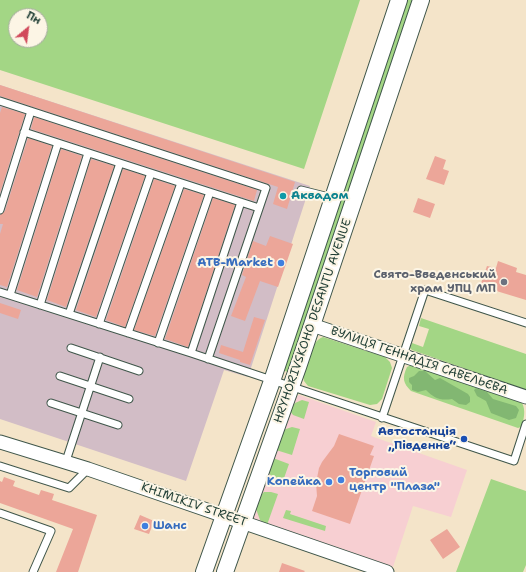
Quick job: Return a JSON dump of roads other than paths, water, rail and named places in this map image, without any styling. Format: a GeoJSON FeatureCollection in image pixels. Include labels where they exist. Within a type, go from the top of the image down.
{"type":"FeatureCollection","features":[{"type":"Feature","properties":{"kind":"street","name":"HRYHORIVSKOHO DESANTU AVENUE"},"geometry":{"type":"LineString","coordinates":[[204,572],[272,381],[399,0]]}},
{"type":"Feature","properties":{"kind":"street","name":"HRYHORIVSKOHO DESANTU AVENUE"},"geometry":{"type":"LineString","coordinates":[[225,572],[312,325],[421,0]]}},
{"type":"Feature","properties":{"kind":"street","name":"ВУЛИЦЯ ГЕННАДІЯ САВЕЛЬЄВА"},"geometry":{"type":"LineString","coordinates":[[312,325],[526,398]]}},
{"type":"Feature","properties":{"kind":"street","name":"KHIMIKIV STREET"},"geometry":{"type":"LineString","coordinates":[[0,442],[66,461],[387,572]]}},
{"type":"Feature","properties":{"kind":"lane"},"geometry":{"type":"LineString","coordinates":[[0,101],[266,188],[208,359]]}},
{"type":"Feature","properties":{"kind":"lane"},"geometry":{"type":"LineString","coordinates":[[0,210],[30,111]]}},
{"type":"Feature","properties":{"kind":"lane"},"geometry":{"type":"LineString","coordinates":[[24,132],[259,208]]}},
{"type":"Feature","properties":{"kind":"lane"},"geometry":{"type":"LineString","coordinates":[[10,295],[58,143]]}},
{"type":"Feature","properties":{"kind":"lane"},"geometry":{"type":"LineString","coordinates":[[40,305],[88,153]]}},
{"type":"Feature","properties":{"kind":"lane"},"geometry":{"type":"LineString","coordinates":[[69,314],[120,163]]}},
{"type":"Feature","properties":{"kind":"lane"},"geometry":{"type":"LineString","coordinates":[[99,324],[151,173]]}},
{"type":"Feature","properties":{"kind":"lane"},"geometry":{"type":"LineString","coordinates":[[128,333],[181,183]]}},
{"type":"Feature","properties":{"kind":"lane"},"geometry":{"type":"LineString","coordinates":[[301,190],[333,198]]}},
{"type":"Feature","properties":{"kind":"lane"},"geometry":{"type":"LineString","coordinates":[[158,343],[210,192]]}},
{"type":"Feature","properties":{"kind":"lane"},"geometry":{"type":"LineString","coordinates":[[191,353],[241,202]]}},
{"type":"Feature","properties":{"kind":"lane"},"geometry":{"type":"LineString","coordinates":[[382,418],[425,290],[526,323]]}},
{"type":"Feature","properties":{"kind":"lane"},"geometry":{"type":"LineString","coordinates":[[0,292],[191,353],[514,461],[526,424]]}},
{"type":"Feature","properties":{"kind":"lane"},"geometry":{"type":"LineString","coordinates":[[71,348],[139,370]]}},
{"type":"Feature","properties":{"kind":"lane"},"geometry":{"type":"LineString","coordinates":[[66,461],[100,357]]}},
{"type":"Feature","properties":{"kind":"lane"},"geometry":{"type":"LineString","coordinates":[[60,376],[129,398]]}},
{"type":"Feature","properties":{"kind":"lane"},"geometry":{"type":"LineString","coordinates":[[51,403],[118,426]]}},
{"type":"Feature","properties":{"kind":"lane"},"geometry":{"type":"LineString","coordinates":[[0,466],[69,488],[88,469]]}},
{"type":"Feature","properties":{"kind":"lane"},"geometry":{"type":"LineString","coordinates":[[0,513],[51,531],[33,572]]}},
{"type":"Feature","properties":{"kind":"place","name":"Аквадом"},"geometry":{"type":"Point","coordinates":[283,196]}},
{"type":"Feature","properties":{"kind":"place","name":"ATB-Market"},"geometry":{"type":"Point","coordinates":[281,263]}},
{"type":"Feature","properties":{"kind":"place","name":"Свято-Введенський храм УПЦ МП"},"geometry":{"type":"Point","coordinates":[504,282]}},
{"type":"Feature","properties":{"kind":"place","name":"Автостанція „Південне“"},"geometry":{"type":"Point","coordinates":[464,439]}},
{"type":"Feature","properties":{"kind":"place","name":"Торговий центр \"Плаза\""},"geometry":{"type":"Point","coordinates":[341,480]}},
{"type":"Feature","properties":{"kind":"place","name":"Копейка"},"geometry":{"type":"Point","coordinates":[329,482]}},
{"type":"Feature","properties":{"kind":"place","name":"Шанс"},"geometry":{"type":"Point","coordinates":[145,526]}}]}
